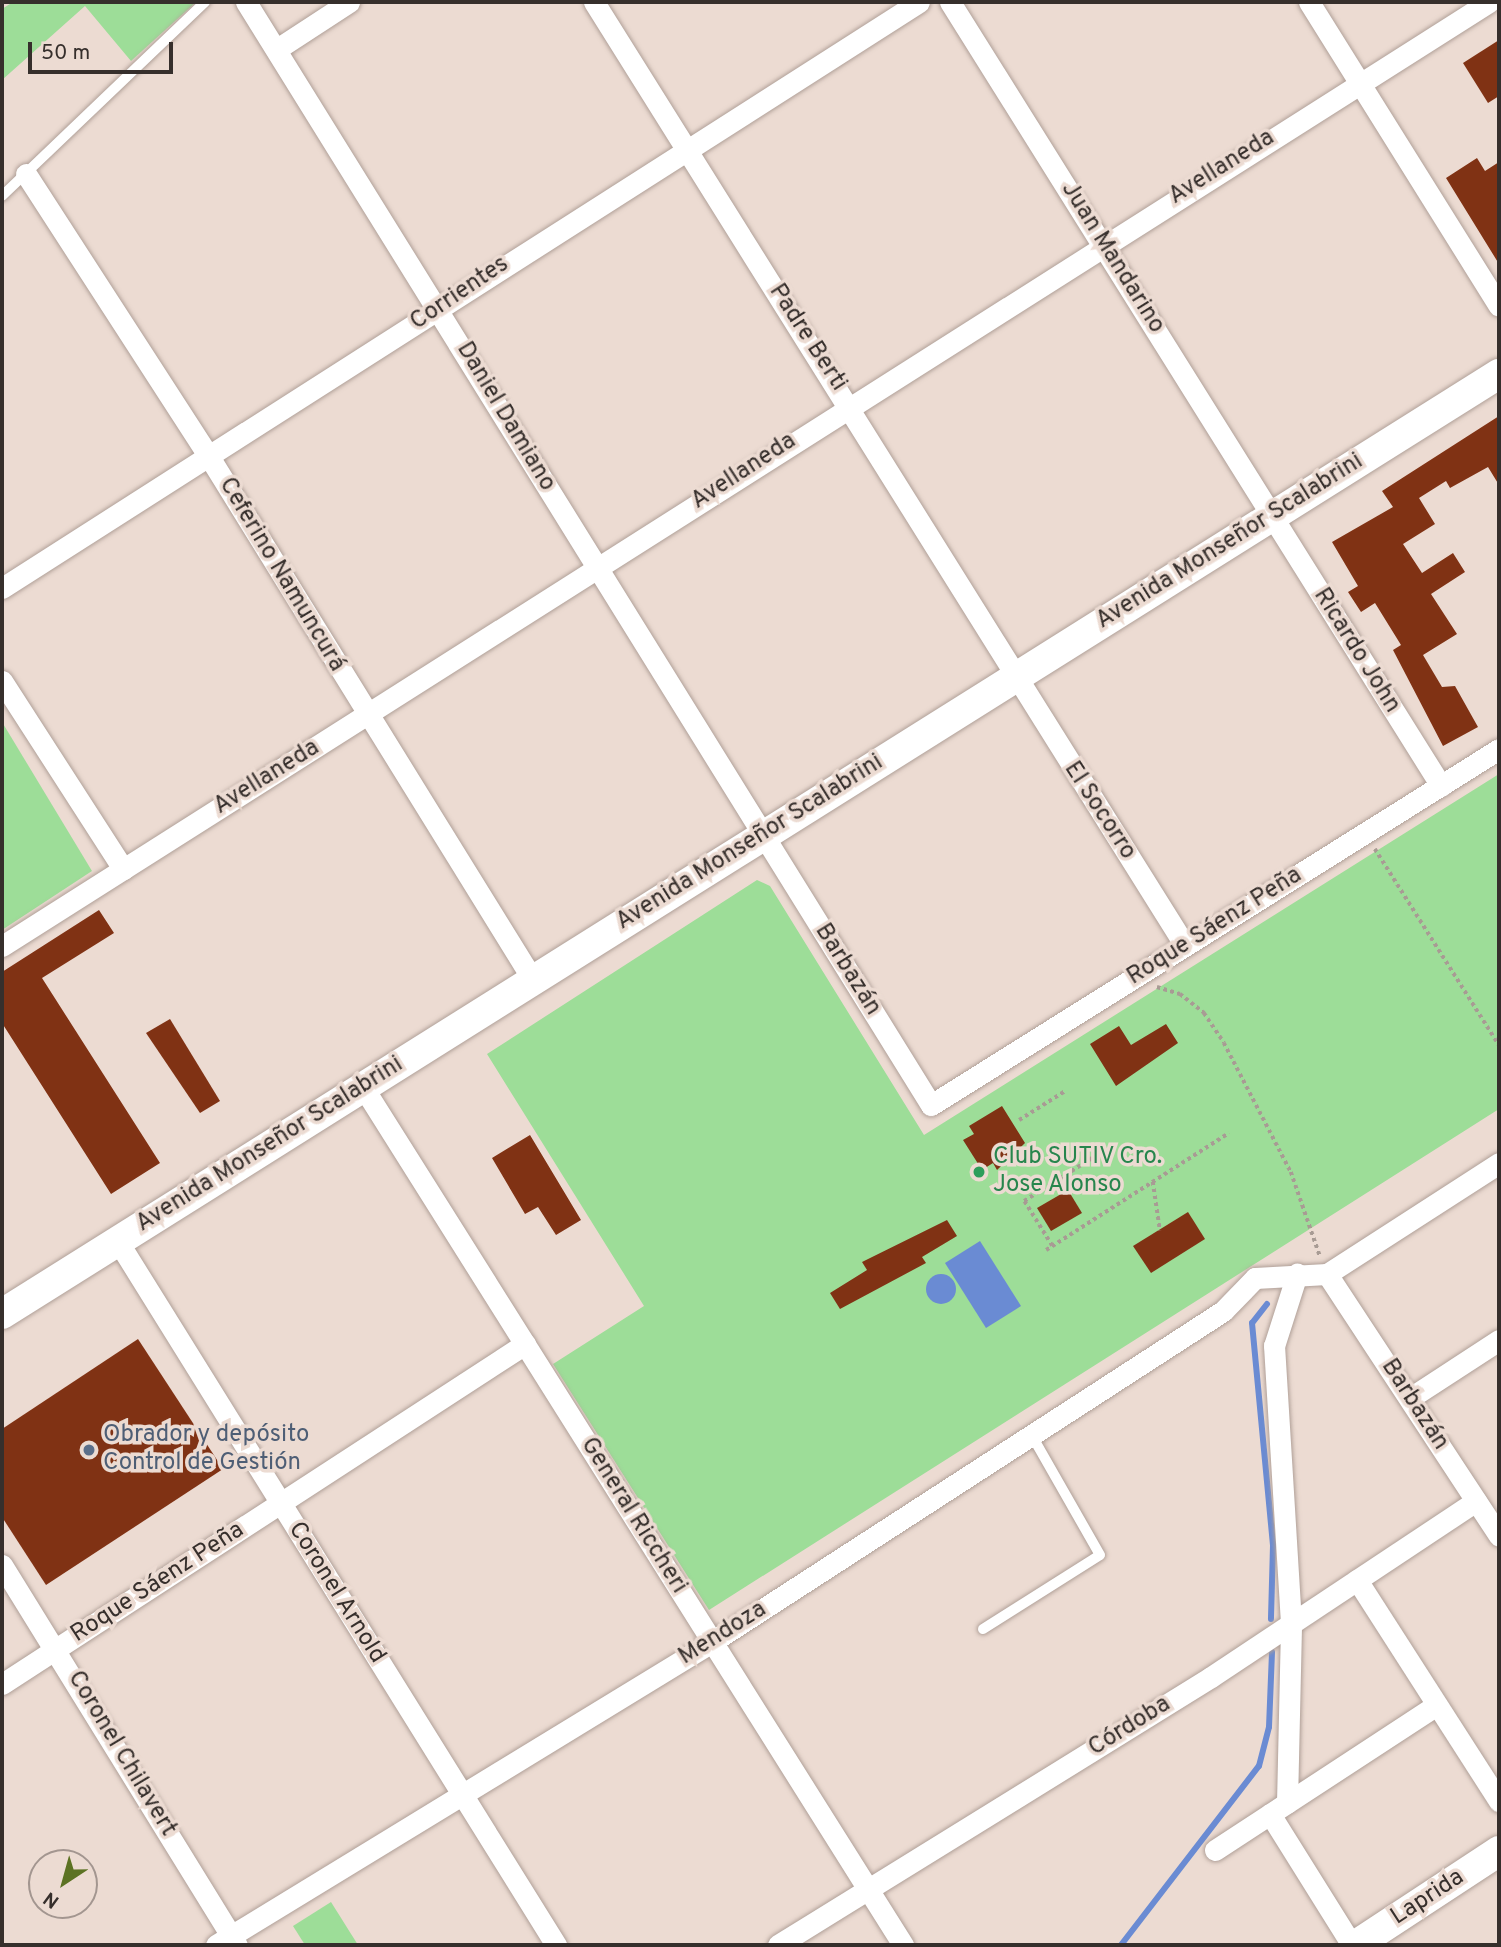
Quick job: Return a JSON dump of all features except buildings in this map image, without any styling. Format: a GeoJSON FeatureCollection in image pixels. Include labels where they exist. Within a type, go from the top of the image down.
{"type":"FeatureCollection","features":[{"type":"Feature","properties":{"kind":"main road","name":"Avenida Monseñor Scalabrini"},"geometry":{"type":"LineString","coordinates":[[2,1314],[762,834],[1499,374]]}},
{"type":"Feature","properties":{"kind":"main road","name":"Laprida"},"geometry":{"type":"LineString","coordinates":[[1354,1945],[1499,1851]]}},
{"type":"Feature","properties":{"kind":"street","name":"Daniel Damiano"},"geometry":{"type":"LineString","coordinates":[[246,2],[438,305],[595,568],[762,834]]}},
{"type":"Feature","properties":{"kind":"street"},"geometry":{"type":"LineString","coordinates":[[277,49],[349,2]]}},
{"type":"Feature","properties":{"kind":"street","name":"Padre Berti"},"geometry":{"type":"LineString","coordinates":[[594,2],[849,404],[1013,677]]}},
{"type":"Feature","properties":{"kind":"street","name":"Corrientes"},"geometry":{"type":"LineString","coordinates":[[2,588],[438,305],[919,2]]}},
{"type":"Feature","properties":{"kind":"street","name":"Juan Mandarino"},"geometry":{"type":"LineString","coordinates":[[950,2],[1104,242],[1271,516]]}},
{"type":"Feature","properties":{"kind":"street"},"geometry":{"type":"LineString","coordinates":[[1309,2],[1499,306]]}},
{"type":"Feature","properties":{"kind":"street","name":"Avellaneda"},"geometry":{"type":"LineString","coordinates":[[2,946],[1104,242],[1489,2]]}},
{"type":"Feature","properties":{"kind":"street","name":"Ceferino Namuncurá"},"geometry":{"type":"LineString","coordinates":[[26,174],[208,455],[533,980]]}},
{"type":"Feature","properties":{"kind":"street","name":"Ricardo John"},"geometry":{"type":"LineString","coordinates":[[1271,516],[1441,786]]}},
{"type":"Feature","properties":{"kind":"street","name":"El Socorro"},"geometry":{"type":"LineString","coordinates":[[1013,677],[1184,944]]}},
{"type":"Feature","properties":{"kind":"street"},"geometry":{"type":"LineString","coordinates":[[2,681],[122,869]]}},
{"type":"Feature","properties":{"kind":"street","name":"Roque Sáenz Peña"},"geometry":{"type":"LineString","coordinates":[[931,1105],[1499,749]]}},
{"type":"Feature","properties":{"kind":"street","name":"Barbazán"},"geometry":{"type":"LineString","coordinates":[[762,834],[931,1105]]}},
{"type":"Feature","properties":{"kind":"street","name":"General Riccheri"},"geometry":{"type":"LineString","coordinates":[[363,1087],[903,1945]]}},
{"type":"Feature","properties":{"kind":"street"},"geometry":{"type":"LineString","coordinates":[[1327,1274],[1499,1163]]}},
{"type":"Feature","properties":{"kind":"street","name":"Coronel Arnold"},"geometry":{"type":"LineString","coordinates":[[117,1240],[556,1945]]}},
{"type":"Feature","properties":{"kind":"street"},"geometry":{"type":"LineString","coordinates":[[1297,1274],[1274,1346],[1291,1623],[1278,1809],[1354,1945]]}},
{"type":"Feature","properties":{"kind":"street","name":"Barbazán"},"geometry":{"type":"LineString","coordinates":[[1327,1274],[1476,1500],[1496,1522]]}},
{"type":"Feature","properties":{"kind":"street","name":"Mendoza"},"geometry":{"type":"LineString","coordinates":[[228,1942],[712,1642],[1032,1436],[1223,1311],[1255,1278],[1327,1274]]}},
{"type":"Feature","properties":{"kind":"street"},"geometry":{"type":"LineString","coordinates":[[1410,1398],[1499,1340]]}},
{"type":"Feature","properties":{"kind":"street","name":"Roque Sáenz Peña"},"geometry":{"type":"LineString","coordinates":[[2,1684],[525,1344]]}},
{"type":"Feature","properties":{"kind":"street","name":"Córdoba"},"geometry":{"type":"LineString","coordinates":[[778,1945],[1291,1623],[1476,1500]]}},
{"type":"Feature","properties":{"kind":"street","name":"Coronel Chilavert"},"geometry":{"type":"LineString","coordinates":[[2,1565],[57,1649],[228,1942]]}},
{"type":"Feature","properties":{"kind":"street"},"geometry":{"type":"LineString","coordinates":[[1357,1580],[1499,1801]]}},
{"type":"Feature","properties":{"kind":"street"},"geometry":{"type":"LineString","coordinates":[[1215,1850],[1437,1705]]}},
{"type":"Feature","properties":{"kind":"lane"},"geometry":{"type":"LineString","coordinates":[[2,196],[205,2]]}},
{"type":"Feature","properties":{"kind":"lane"},"geometry":{"type":"LineString","coordinates":[[983,1629],[1100,1555],[1032,1436]]}},
{"type":"Feature","properties":{"kind":"path"},"geometry":{"type":"LineString","coordinates":[[1365,833],[1499,1045]]}},
{"type":"Feature","properties":{"kind":"path"},"geometry":{"type":"LineString","coordinates":[[1130,979],[1180,994],[1224,1043],[1291,1172],[1327,1274]]}},
{"type":"Feature","properties":{"kind":"path"},"geometry":{"type":"LineString","coordinates":[[1019,1121],[1065,1091]]}},
{"type":"Feature","properties":{"kind":"path"},"geometry":{"type":"LineString","coordinates":[[1045,1250],[1229,1133]]}},
{"type":"Feature","properties":{"kind":"path"},"geometry":{"type":"LineString","coordinates":[[1052,1246],[1024,1201],[1103,1151]]}},
{"type":"Feature","properties":{"kind":"path"},"geometry":{"type":"LineString","coordinates":[[1153,1182],[1160,1230]]}},
{"type":"Feature","properties":{"kind":"green space"},"geometry":{"type":"Polygon","coordinates":[[[13,2],[195,3],[131,61],[85,6],[2,80],[2,9],[13,2]]]}},
{"type":"Feature","properties":{"kind":"green space"},"geometry":{"type":"Polygon","coordinates":[[[2,722],[92,871],[2,930],[2,722]]]}},
{"type":"Feature","properties":{"kind":"green space"},"geometry":{"type":"Polygon","coordinates":[[[1499,774],[1499,1109],[709,1610],[553,1364],[644,1306],[487,1054],[757,880],[770,886],[924,1135],[1499,774]]]}},
{"type":"Feature","properties":{"kind":"green space"},"geometry":{"type":"Polygon","coordinates":[[[331,1902],[358,1945],[305,1945],[293,1926],[331,1902]]]}},
{"type":"Feature","properties":{"kind":"water"},"geometry":{"type":"Polygon","coordinates":[[[980,1241],[1021,1306],[986,1328],[945,1263],[980,1241]]]}},
{"type":"Feature","properties":{"kind":"water"},"geometry":{"type":"Polygon","coordinates":[[[941,1274],[952,1278],[956,1289],[952,1300],[941,1304],[930,1300],[926,1289],[930,1278],[941,1274]]]}},
{"type":"Feature","properties":{"kind":"waterway"},"geometry":{"type":"LineString","coordinates":[[1267,1304],[1252,1323],[1273,1546],[1271,1619]]}},
{"type":"Feature","properties":{"kind":"waterway"},"geometry":{"type":"LineString","coordinates":[[1121,1945],[1259,1766],[1269,1727],[1272,1652]]}},
{"type":"Feature","properties":{"kind":"place","name":"Club SUTIV Cro. Jose Alonso"},"geometry":{"type":"Point","coordinates":[979,1172]}},
{"type":"Feature","properties":{"kind":"place","name":"Obrador y depósito Control de Gestión"},"geometry":{"type":"Point","coordinates":[89,1450]}}]}
